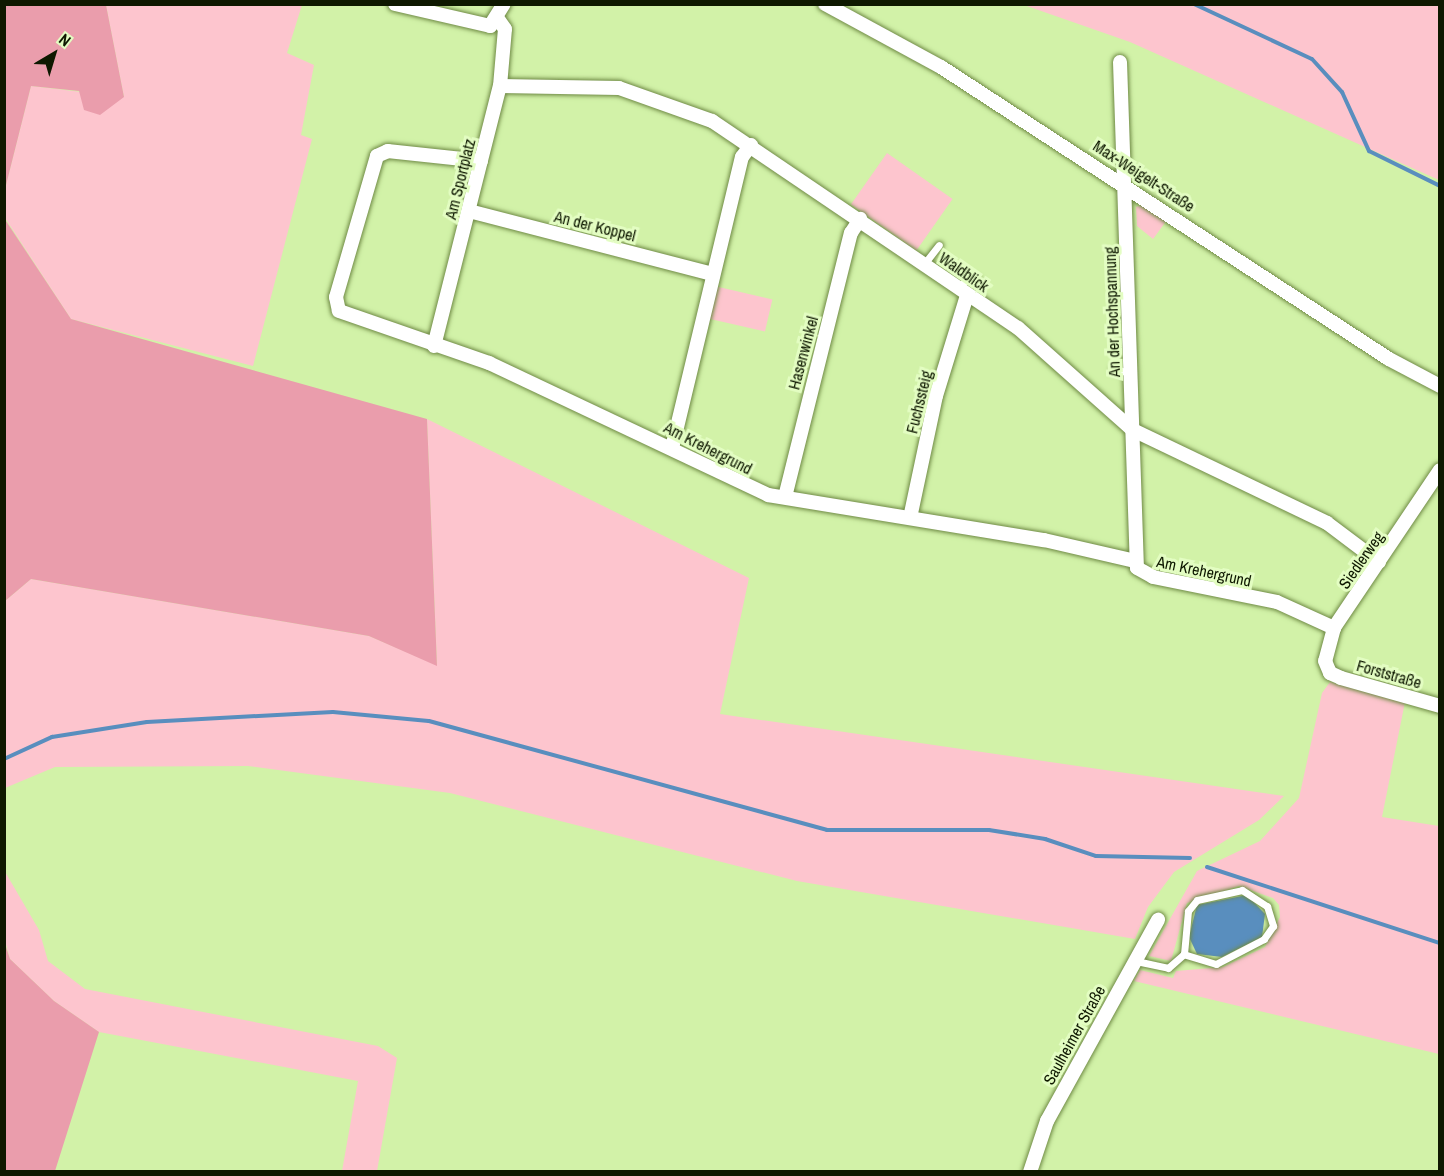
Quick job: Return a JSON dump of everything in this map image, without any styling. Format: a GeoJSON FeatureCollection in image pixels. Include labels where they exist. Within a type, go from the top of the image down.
{"type":"FeatureCollection","features":[{"type":"Feature","properties":{"kind":"street"},"geometry":{"type":"LineString","coordinates":[[395,4],[470,24],[490,26],[498,20],[504,4]]}},
{"type":"Feature","properties":{"kind":"street","name":"Max-Weigelt-Straße"},"geometry":{"type":"LineString","coordinates":[[825,4],[941,67],[1124,182],[1389,359],[1440,386]]}},
{"type":"Feature","properties":{"kind":"street","name":"Am Sportplatz"},"geometry":{"type":"LineString","coordinates":[[434,346],[500,86],[505,29],[498,20]]}},
{"type":"Feature","properties":{"kind":"street","name":"An der Hochspannung"},"geometry":{"type":"LineString","coordinates":[[1120,62],[1133,430],[1135,561]]}},
{"type":"Feature","properties":{"kind":"street","name":"Waldblick"},"geometry":{"type":"LineString","coordinates":[[500,86],[581,84],[645,93],[693,111],[751,145],[1043,348],[1133,430],[1327,523],[1379,562]]}},
{"type":"Feature","properties":{"kind":"street"},"geometry":{"type":"LineString","coordinates":[[672,448],[712,274],[742,157],[751,145]]}},
{"type":"Feature","properties":{"kind":"street","name":"Am Krehergrund"},"geometry":{"type":"LineString","coordinates":[[481,161],[388,151],[377,156],[336,297],[344,316],[489,363],[672,448],[755,490],[1135,561],[1143,574],[1277,602],[1334,628]]}},
{"type":"Feature","properties":{"kind":"street","name":"An der Koppel"},"geometry":{"type":"LineString","coordinates":[[469,211],[712,274]]}},
{"type":"Feature","properties":{"kind":"street","name":"Hasenwinkel"},"geometry":{"type":"LineString","coordinates":[[786,497],[851,233],[860,219]]}},
{"type":"Feature","properties":{"kind":"street","name":"Fuchssteig"},"geometry":{"type":"LineString","coordinates":[[910,518],[936,396],[963,292]]}},
{"type":"Feature","properties":{"kind":"street","name":"Siedlerweg"},"geometry":{"type":"LineString","coordinates":[[1330,673],[1325,661],[1334,628],[1440,470]]}},
{"type":"Feature","properties":{"kind":"street","name":"Forststraße"},"geometry":{"type":"LineString","coordinates":[[1330,673],[1440,706]]}},
{"type":"Feature","properties":{"kind":"street","name":"Saulheimer Straße"},"geometry":{"type":"LineString","coordinates":[[1030,1172],[1047,1121],[1158,920]]}},
{"type":"Feature","properties":{"kind":"lane"},"geometry":{"type":"LineString","coordinates":[[924,264],[939,244]]}},
{"type":"Feature","properties":{"kind":"lane"},"geometry":{"type":"LineString","coordinates":[[963,292],[968,278],[978,281]]}},
{"type":"Feature","properties":{"kind":"lane"},"geometry":{"type":"LineString","coordinates":[[1114,369],[1130,373]]}},
{"type":"Feature","properties":{"kind":"lane"},"geometry":{"type":"LineString","coordinates":[[1134,961],[1168,969],[1184,954],[1185,921],[1197,900],[1242,890],[1267,906],[1273,926],[1245,952],[1216,964],[1184,954]]}},
{"type":"Feature","properties":{"kind":"shaded area"},"geometry":{"type":"Polygon","coordinates":[[[5,4],[106,5],[124,97],[100,115],[84,110],[79,91],[31,86],[5,189],[5,4]]]}},
{"type":"Feature","properties":{"kind":"shaded area"},"geometry":{"type":"Polygon","coordinates":[[[106,5],[302,5],[287,53],[314,65],[301,135],[312,139],[253,366],[71,319],[5,218],[5,189],[31,86],[124,97],[106,5]]]}},
{"type":"Feature","properties":{"kind":"shaded area"},"geometry":{"type":"Polygon","coordinates":[[[1024,5],[1439,5],[1439,180],[1130,42],[1024,5]]]}},
{"type":"Feature","properties":{"kind":"shaded area"},"geometry":{"type":"Polygon","coordinates":[[[887,153],[953,199],[916,250],[851,205],[887,153]]]}},
{"type":"Feature","properties":{"kind":"shaded area"},"geometry":{"type":"Polygon","coordinates":[[[1145,204],[1167,220],[1153,239],[1137,226],[1136,207],[1145,204]]]}},
{"type":"Feature","properties":{"kind":"shaded area"},"geometry":{"type":"Polygon","coordinates":[[[4,218],[71,319],[427,419],[437,666],[369,636],[31,579],[5,601],[4,218]]]}},
{"type":"Feature","properties":{"kind":"shaded area"},"geometry":{"type":"Polygon","coordinates":[[[710,285],[772,299],[765,332],[703,317],[710,285]]]}},
{"type":"Feature","properties":{"kind":"shaded area"},"geometry":{"type":"Polygon","coordinates":[[[427,419],[749,578],[720,714],[1284,796],[1259,820],[1174,872],[1148,907],[1135,939],[797,881],[450,793],[248,766],[55,767],[5,788],[5,601],[31,579],[369,636],[437,665],[427,419]]]}},
{"type":"Feature","properties":{"kind":"shaded area"},"geometry":{"type":"Polygon","coordinates":[[[1330,682],[1405,702],[1382,817],[1439,826],[1439,1054],[1134,981],[1140,970],[1173,978],[1176,971],[1223,967],[1265,947],[1280,917],[1279,905],[1273,898],[1239,886],[1187,903],[1171,961],[1149,956],[1197,871],[1260,841],[1299,798],[1322,693],[1330,682]]]}},
{"type":"Feature","properties":{"kind":"shaded area"},"geometry":{"type":"Polygon","coordinates":[[[4,870],[39,930],[48,961],[85,989],[378,1046],[397,1058],[377,1171],[342,1171],[358,1081],[99,1032],[54,1001],[10,959],[5,941],[4,870]]]}},
{"type":"Feature","properties":{"kind":"shaded area"},"geometry":{"type":"Polygon","coordinates":[[[4,941],[10,959],[54,1001],[99,1032],[55,1171],[5,1171],[4,941]]]}},
{"type":"Feature","properties":{"kind":"water"},"geometry":{"type":"Polygon","coordinates":[[[1247,895],[1265,914],[1262,937],[1222,957],[1197,954],[1189,937],[1197,905],[1247,895]]]}},
{"type":"Feature","properties":{"kind":"waterway"},"geometry":{"type":"LineString","coordinates":[[1194,4],[1312,59],[1342,92],[1369,151],[1440,186]]}},
{"type":"Feature","properties":{"kind":"waterway"},"geometry":{"type":"LineString","coordinates":[[4,759],[52,737],[147,722],[333,712],[429,721],[827,830],[989,830],[1045,839],[1096,856],[1190,858]]}},
{"type":"Feature","properties":{"kind":"waterway"},"geometry":{"type":"LineString","coordinates":[[1207,867],[1440,943]]}}]}
